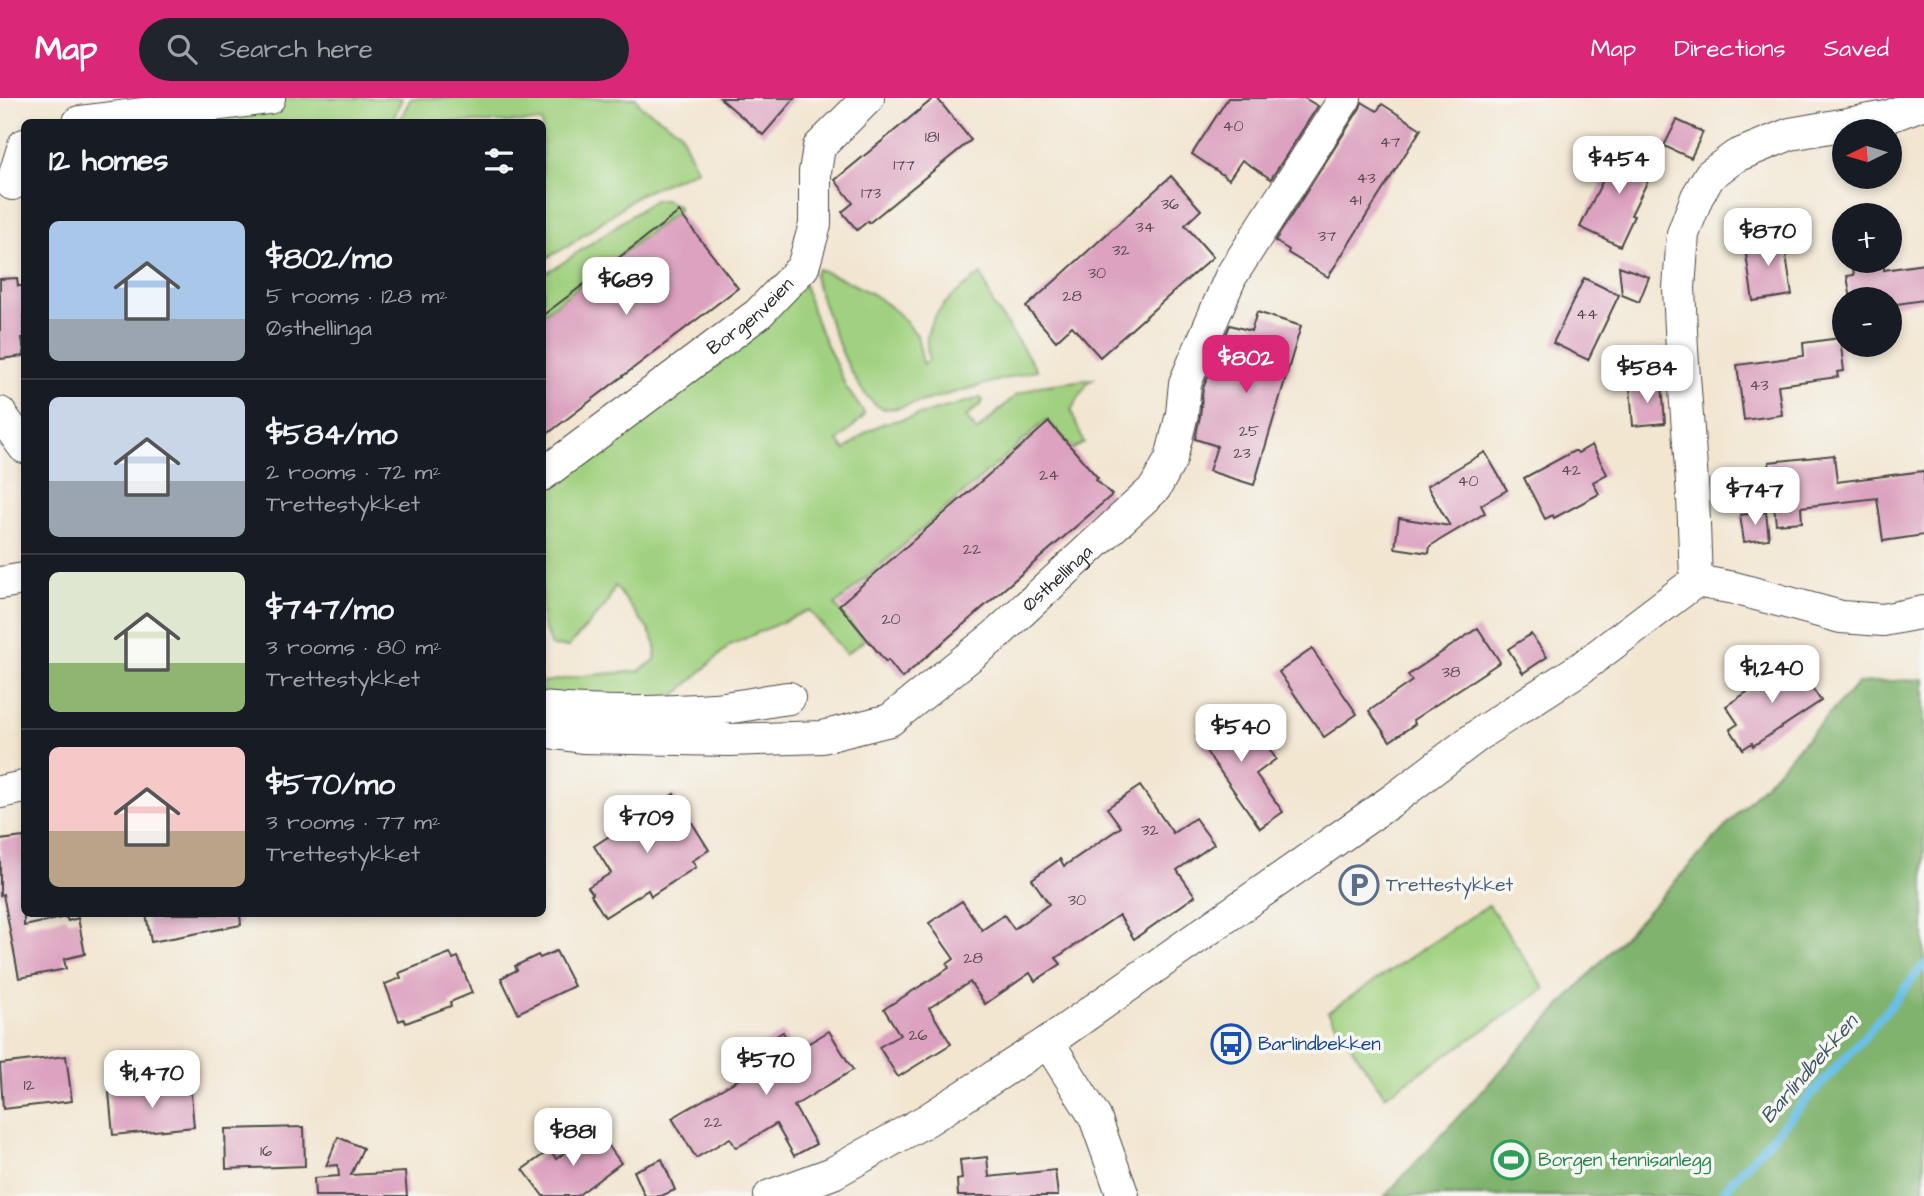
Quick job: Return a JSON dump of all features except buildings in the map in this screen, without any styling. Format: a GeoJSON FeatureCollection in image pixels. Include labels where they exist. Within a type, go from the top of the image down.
{"type":"FeatureCollection","features":[{"type":"Feature","properties":{"kind":"street"},"geometry":{"type":"LineString","coordinates":[[103,119],[269,98]]}},
{"type":"Feature","properties":{"kind":"street","name":"Borgenveien"},"geometry":{"type":"LineString","coordinates":[[546,472],[758,314],[803,267],[816,225],[815,172],[819,147],[868,98]]}},
{"type":"Feature","properties":{"kind":"street","name":"Østhellinga"},"geometry":{"type":"LineString","coordinates":[[546,732],[582,737],[729,740],[822,737],[890,719],[901,711],[995,636],[1156,488],[1171,459],[1182,414],[1185,383],[1231,276],[1345,98]]}},
{"type":"Feature","properties":{"kind":"street"},"geometry":{"type":"LineString","coordinates":[[1696,581],[1679,288],[1683,234],[1697,197],[1710,175],[1736,156],[1790,134],[1887,117],[1924,103]]}},
{"type":"Feature","properties":{"kind":"street"},"geometry":{"type":"LineString","coordinates":[[12,186],[21,155]]}},
{"type":"Feature","properties":{"kind":"street"},"geometry":{"type":"LineString","coordinates":[[0,413],[21,443]]}},
{"type":"Feature","properties":{"kind":"street"},"geometry":{"type":"LineString","coordinates":[[0,583],[21,580]]}},
{"type":"Feature","properties":{"kind":"street"},"geometry":{"type":"LineString","coordinates":[[770,1196],[834,1173],[927,1120],[1048,1042],[1394,799],[1485,730],[1581,668],[1696,581],[1734,587],[1841,617],[1883,620],[1924,612]]}},
{"type":"Feature","properties":{"kind":"street"},"geometry":{"type":"LineString","coordinates":[[546,708],[640,713],[716,709],[789,698]]}},
{"type":"Feature","properties":{"kind":"street"},"geometry":{"type":"LineString","coordinates":[[0,792],[21,788]]}},
{"type":"Feature","properties":{"kind":"street"},"geometry":{"type":"LineString","coordinates":[[1048,1042],[1095,1117],[1123,1196]]}},
{"type":"Feature","properties":{"kind":"green space"},"geometry":{"type":"Polygon","coordinates":[[[286,98],[402,98],[393,119],[156,119],[286,98]]]}},
{"type":"Feature","properties":{"kind":"green space"},"geometry":{"type":"Polygon","coordinates":[[[411,98],[636,98],[641,106],[680,131],[697,170],[640,194],[570,245],[546,258],[546,119],[400,119],[411,98]]]}},
{"type":"Feature","properties":{"kind":"green space"},"geometry":{"type":"Polygon","coordinates":[[[654,200],[666,200],[678,206],[679,210],[546,312],[546,272],[654,200]]]}},
{"type":"Feature","properties":{"kind":"green space"},"geometry":{"type":"Polygon","coordinates":[[[818,269],[874,295],[898,313],[917,335],[923,364],[929,360],[927,338],[934,318],[947,301],[981,274],[993,304],[1037,370],[898,408],[882,408],[871,401],[860,388],[840,349],[814,276],[818,269]]]}},
{"type":"Feature","properties":{"kind":"green space"},"geometry":{"type":"Polygon","coordinates":[[[804,284],[816,321],[846,387],[864,413],[838,441],[845,450],[866,432],[884,423],[980,398],[983,400],[981,404],[966,417],[977,431],[1016,395],[1039,386],[1093,379],[1071,410],[1084,443],[1073,449],[1047,420],[835,605],[865,640],[846,654],[809,610],[730,645],[669,701],[546,694],[546,682],[639,671],[655,660],[656,645],[649,631],[615,586],[606,605],[568,647],[551,646],[546,632],[546,482],[737,337],[763,331],[775,313],[804,284]]]}},
{"type":"Feature","properties":{"kind":"green space"},"geometry":{"type":"Polygon","coordinates":[[[1924,679],[1924,1196],[1385,1196],[1858,683],[1924,679]]]}},
{"type":"Feature","properties":{"kind":"green space"},"geometry":{"type":"Polygon","coordinates":[[[1489,905],[1545,989],[1385,1096],[1328,1012],[1489,905]]]}},
{"type":"Feature","properties":{"kind":"waterway","name":"Barlindbekken"},"geometry":{"type":"LineString","coordinates":[[1721,1196],[1867,1034],[1924,965]]}},
{"type":"Feature","properties":{"kind":"place","name":"Trettestykket"},"geometry":{"type":"Point","coordinates":[1359,885]}},
{"type":"Feature","properties":{"kind":"place","name":"Barlindbekken"},"geometry":{"type":"Point","coordinates":[1231,1044]}},
{"type":"Feature","properties":{"kind":"place","name":"Borgen tennisanlegg"},"geometry":{"type":"Point","coordinates":[1511,1160]}}]}
